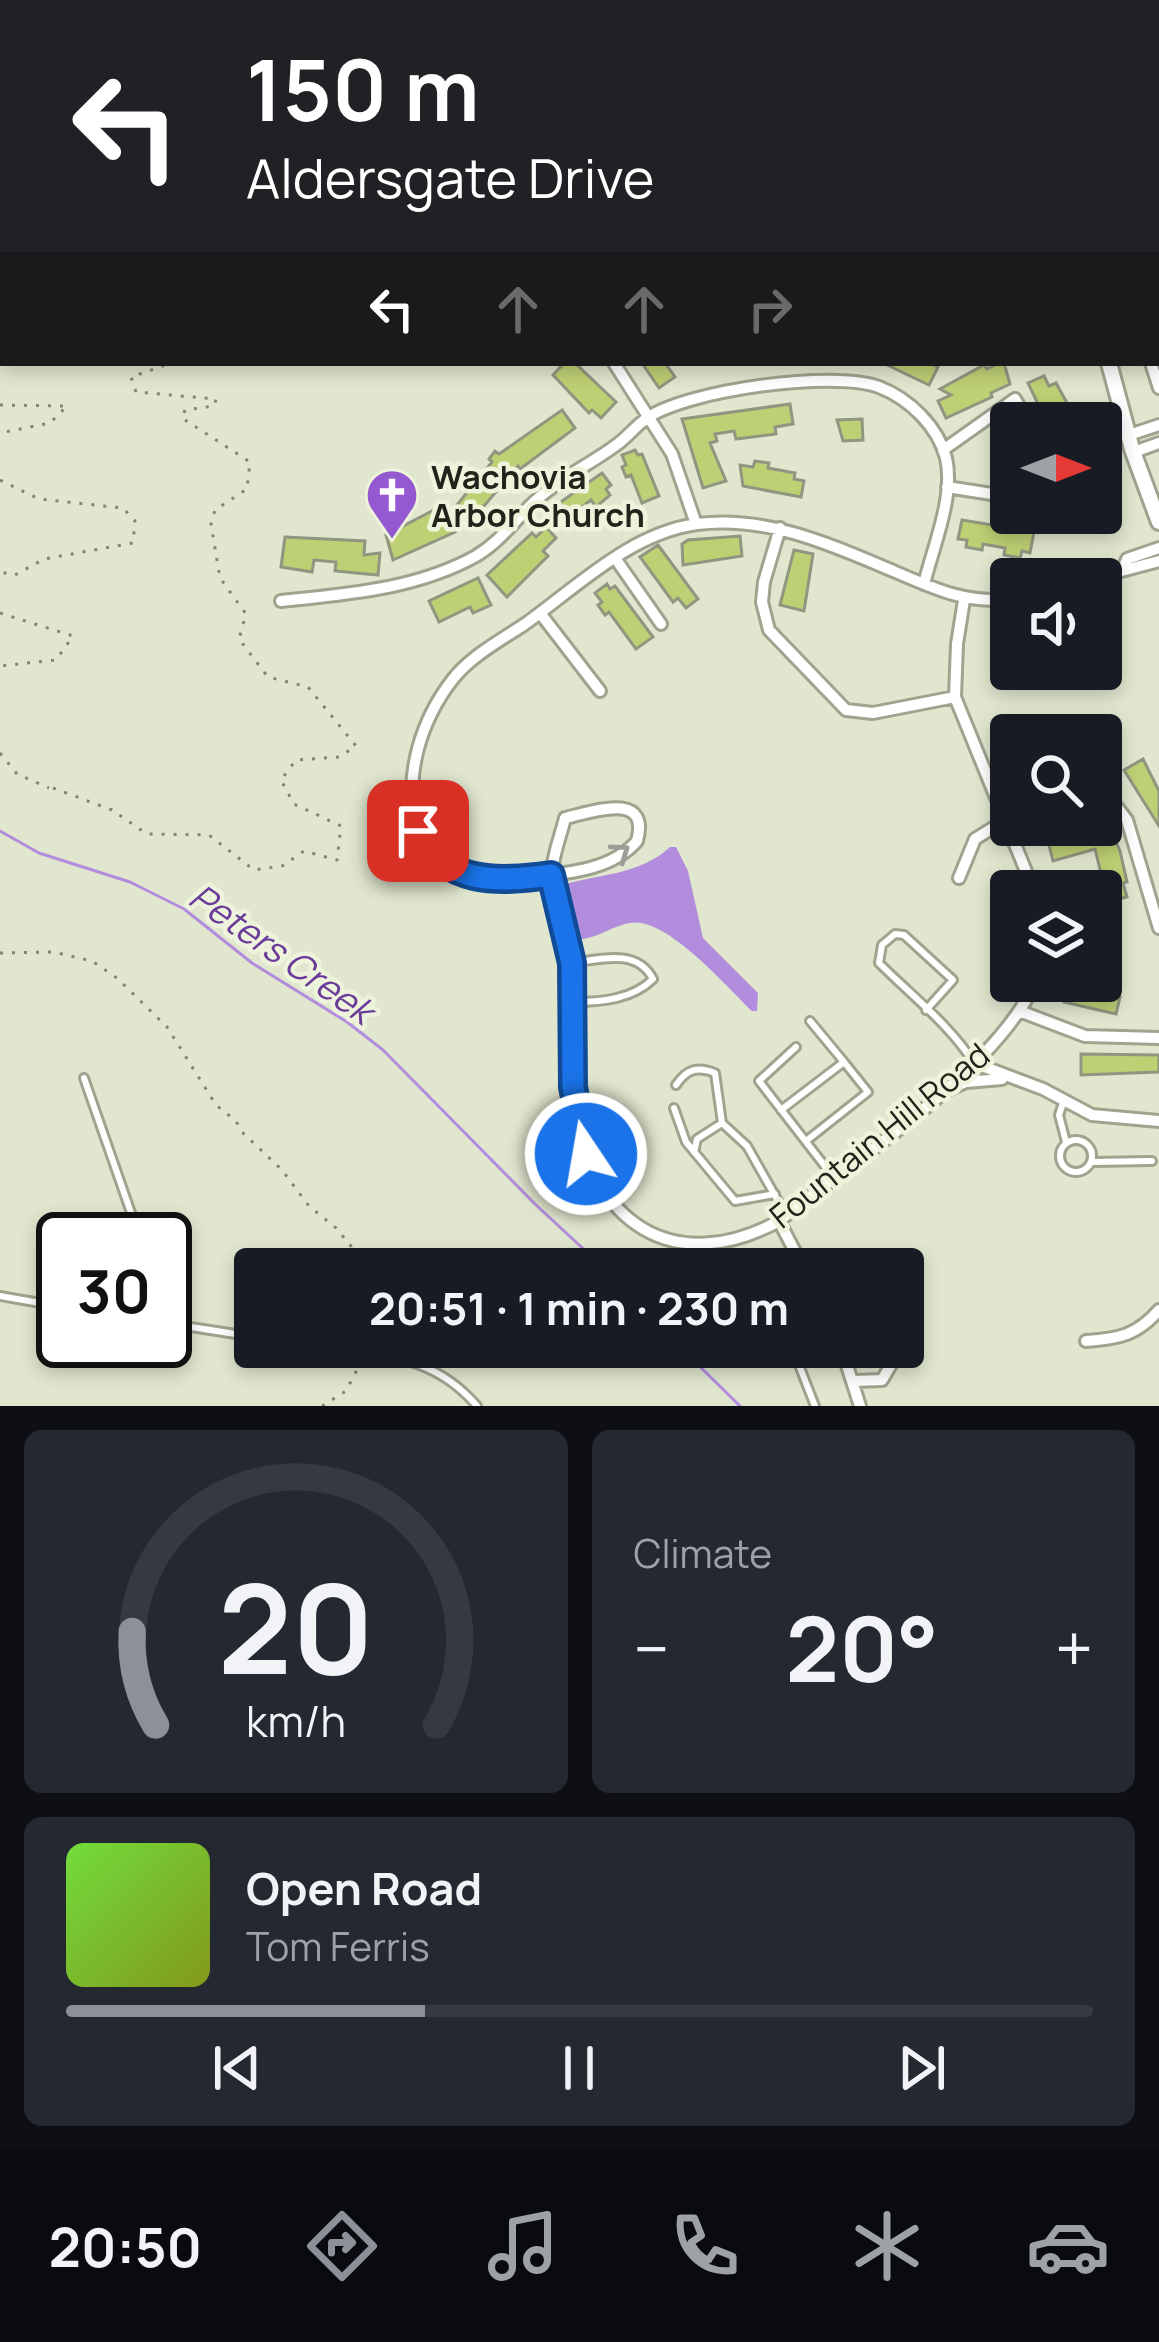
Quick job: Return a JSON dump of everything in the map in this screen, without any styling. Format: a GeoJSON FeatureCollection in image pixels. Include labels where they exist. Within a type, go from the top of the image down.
{"type":"FeatureCollection","features":[{"type":"Feature","properties":{"kind":"street"},"geometry":{"type":"LineString","coordinates":[[616,366],[672,454],[696,524]]}},
{"type":"Feature","properties":{"kind":"street"},"geometry":{"type":"LineString","coordinates":[[1110,366],[1159,522]]}},
{"type":"Feature","properties":{"kind":"street"},"geometry":{"type":"LineString","coordinates":[[281,601],[435,576],[509,531],[530,506],[648,417],[699,398],[814,381],[860,382],[881,388],[930,424],[943,450],[947,488],[924,584]]}},
{"type":"Feature","properties":{"kind":"street"},"geometry":{"type":"LineString","coordinates":[[943,450],[990,416]]}},
{"type":"Feature","properties":{"kind":"street"},"geometry":{"type":"LineString","coordinates":[[1129,435],[1159,425]]}},
{"type":"Feature","properties":{"kind":"street"},"geometry":{"type":"LineString","coordinates":[[1134,452],[1159,443]]}},
{"type":"Feature","properties":{"kind":"street"},"geometry":{"type":"LineString","coordinates":[[947,488],[990,494]]}},
{"type":"Feature","properties":{"kind":"street"},"geometry":{"type":"LineString","coordinates":[[551,875],[565,818],[619,806],[635,815],[640,833],[625,855],[551,875],[495,880],[461,874],[426,847],[413,815],[418,747],[438,700],[471,662],[615,557],[696,524],[742,523],[780,528],[964,600],[990,599]]}},
{"type":"Feature","properties":{"kind":"street"},"geometry":{"type":"LineString","coordinates":[[780,528],[764,583],[762,602],[769,630],[846,710],[873,713],[956,698]]}},
{"type":"Feature","properties":{"kind":"street"},"geometry":{"type":"LineString","coordinates":[[1159,548],[1127,560],[1124,567],[1131,570],[1159,561]]}},
{"type":"Feature","properties":{"kind":"street"},"geometry":{"type":"LineString","coordinates":[[615,557],[661,623]]}},
{"type":"Feature","properties":{"kind":"street"},"geometry":{"type":"LineString","coordinates":[[964,600],[956,698],[990,785]]}},
{"type":"Feature","properties":{"kind":"street"},"geometry":{"type":"LineString","coordinates":[[540,613],[600,691]]}},
{"type":"Feature","properties":{"kind":"street"},"geometry":{"type":"LineString","coordinates":[[1122,814],[1159,928]]}},
{"type":"Feature","properties":{"kind":"street"},"geometry":{"type":"LineString","coordinates":[[959,878],[975,839],[990,830]]}},
{"type":"Feature","properties":{"kind":"street","name":"Fountain Hill Road"},"geometry":{"type":"LineString","coordinates":[[551,875],[572,963],[573,1087],[580,1137],[596,1174],[622,1211],[658,1238],[680,1245],[737,1241],[782,1218],[974,1064],[1027,1002]]}},
{"type":"Feature","properties":{"kind":"street"},"geometry":{"type":"LineString","coordinates":[[1022,1012],[1085,1036],[1159,1037]]}},
{"type":"Feature","properties":{"kind":"street"},"geometry":{"type":"LineString","coordinates":[[974,1064],[1092,1115],[1159,1121]]}},
{"type":"Feature","properties":{"kind":"street"},"geometry":{"type":"LineString","coordinates":[[936,1095],[966,1082],[1013,1079]]}},
{"type":"Feature","properties":{"kind":"street"},"geometry":{"type":"LineString","coordinates":[[782,1218],[792,1248]]}},
{"type":"Feature","properties":{"kind":"street"},"geometry":{"type":"LineString","coordinates":[[1086,1341],[1118,1339],[1140,1331],[1159,1310]]}},
{"type":"Feature","properties":{"kind":"street"},"geometry":{"type":"LineString","coordinates":[[849,1368],[860,1406]]}},
{"type":"Feature","properties":{"kind":"street"},"geometry":{"type":"LineString","coordinates":[[854,1382],[882,1381],[889,1368]]}},
{"type":"Feature","properties":{"kind":"lane"},"geometry":{"type":"LineString","coordinates":[[926,1010],[953,980],[904,935],[896,934],[882,945],[879,963],[926,1010],[960,1041],[974,1064]]}},
{"type":"Feature","properties":{"kind":"lane"},"geometry":{"type":"LineString","coordinates":[[572,963],[633,959],[653,979],[627,995],[574,1003]]}},
{"type":"Feature","properties":{"kind":"lane"},"geometry":{"type":"LineString","coordinates":[[806,1142],[868,1092],[810,1021]]}},
{"type":"Feature","properties":{"kind":"lane"},"geometry":{"type":"LineString","coordinates":[[796,1047],[759,1081],[833,1178]]}},
{"type":"Feature","properties":{"kind":"lane"},"geometry":{"type":"LineString","coordinates":[[781,1110],[844,1062]]}},
{"type":"Feature","properties":{"kind":"lane"},"geometry":{"type":"LineString","coordinates":[[676,1085],[693,1069],[715,1072],[722,1123],[747,1146],[775,1194],[782,1218]]}},
{"type":"Feature","properties":{"kind":"lane"},"geometry":{"type":"LineString","coordinates":[[84,1078],[131,1212]]}},
{"type":"Feature","properties":{"kind":"lane"},"geometry":{"type":"LineString","coordinates":[[1064,1100],[1059,1114],[1066,1143],[1060,1158],[1064,1168],[1080,1173],[1092,1162],[1152,1160]]}},
{"type":"Feature","properties":{"kind":"lane"},"geometry":{"type":"LineString","coordinates":[[674,1108],[682,1135],[735,1201],[775,1194]]}},
{"type":"Feature","properties":{"kind":"lane"},"geometry":{"type":"LineString","coordinates":[[694,1153],[697,1139],[722,1123]]}},
{"type":"Feature","properties":{"kind":"lane"},"geometry":{"type":"LineString","coordinates":[[1066,1143],[1086,1143],[1092,1162]]}},
{"type":"Feature","properties":{"kind":"lane"},"geometry":{"type":"LineString","coordinates":[[0,1296],[36,1302]]}},
{"type":"Feature","properties":{"kind":"lane"},"geometry":{"type":"LineString","coordinates":[[192,1327],[234,1334]]}},
{"type":"Feature","properties":{"kind":"lane"},"geometry":{"type":"LineString","coordinates":[[429,1368],[454,1380],[477,1406]]}},
{"type":"Feature","properties":{"kind":"lane"},"geometry":{"type":"LineString","coordinates":[[800,1368],[815,1406]]}},
{"type":"Feature","properties":{"kind":"path"},"geometry":{"type":"LineString","coordinates":[[0,753],[17,774],[112,810],[147,834],[209,835],[254,870],[282,866],[304,851],[337,860],[341,826],[294,805],[281,780],[296,760],[339,757],[356,746],[308,687],[268,677],[239,639],[246,614],[220,578],[211,524],[215,510],[247,489],[250,462],[182,418],[185,410],[214,406],[216,398],[136,392],[131,377],[162,366]]}},
{"type":"Feature","properties":{"kind":"path"},"geometry":{"type":"LineString","coordinates":[[0,405],[67,406],[50,424],[0,433]]}},
{"type":"Feature","properties":{"kind":"path"},"geometry":{"type":"LineString","coordinates":[[0,480],[39,499],[123,508],[135,521],[133,543],[44,559],[16,574],[0,572]]}},
{"type":"Feature","properties":{"kind":"path"},"geometry":{"type":"LineString","coordinates":[[0,613],[73,636],[56,660],[0,666]]}},
{"type":"Feature","properties":{"kind":"path"},"geometry":{"type":"LineString","coordinates":[[0,953],[48,951],[72,956],[102,966],[117,978],[167,1027],[216,1105],[353,1248]]}},
{"type":"Feature","properties":{"kind":"path"},"geometry":{"type":"LineString","coordinates":[[322,1406],[346,1391],[356,1368]]}},
{"type":"Feature","properties":{"kind":"shaded area"},"geometry":{"type":"Polygon","coordinates":[[[676,847],[688,871],[703,938],[758,993],[757,1011],[660,930],[630,923],[576,940],[566,884],[633,868],[676,847]]]}},
{"type":"Feature","properties":{"kind":"building"},"geometry":{"type":"Polygon","coordinates":[[[561,366],[578,366],[616,402],[601,418],[592,410],[589,413],[553,375],[561,366]]]}},
{"type":"Feature","properties":{"kind":"building"},"geometry":{"type":"Polygon","coordinates":[[[644,366],[667,366],[675,377],[659,388],[644,366]]]}},
{"type":"Feature","properties":{"kind":"building"},"geometry":{"type":"Polygon","coordinates":[[[889,366],[938,367],[929,385],[889,366]]]}},
{"type":"Feature","properties":{"kind":"building"},"geometry":{"type":"Polygon","coordinates":[[[982,366],[1005,366],[1010,384],[946,418],[938,401],[951,395],[940,389],[982,366]]]}},
{"type":"Feature","properties":{"kind":"building"},"geometry":{"type":"Polygon","coordinates":[[[1044,376],[1049,386],[1056,383],[1066,402],[1037,402],[1028,383],[1044,376]]]}},
{"type":"Feature","properties":{"kind":"building"},"geometry":{"type":"Polygon","coordinates":[[[790,404],[793,424],[775,427],[776,434],[736,439],[734,431],[715,434],[717,441],[710,443],[726,481],[703,488],[682,419],[790,404]]]}},
{"type":"Feature","properties":{"kind":"building"},"geometry":{"type":"Polygon","coordinates":[[[562,410],[575,428],[520,469],[518,466],[472,520],[456,506],[492,462],[489,459],[495,451],[499,454],[562,410]]]}},
{"type":"Feature","properties":{"kind":"building"},"geometry":{"type":"Polygon","coordinates":[[[862,419],[863,440],[843,441],[837,420],[862,419]]]}},
{"type":"Feature","properties":{"kind":"building"},"geometry":{"type":"Polygon","coordinates":[[[635,450],[642,454],[659,496],[642,503],[631,475],[626,477],[622,467],[626,465],[622,455],[635,450]]]}},
{"type":"Feature","properties":{"kind":"building"},"geometry":{"type":"Polygon","coordinates":[[[755,461],[795,473],[794,479],[804,481],[801,497],[743,486],[740,465],[753,467],[755,461]]]}},
{"type":"Feature","properties":{"kind":"building"},"geometry":{"type":"Polygon","coordinates":[[[602,473],[611,485],[606,489],[610,495],[596,507],[591,500],[559,525],[548,511],[602,473]]]}},
{"type":"Feature","properties":{"kind":"building"},"geometry":{"type":"Polygon","coordinates":[[[432,511],[436,518],[446,513],[455,532],[393,560],[386,535],[432,511]]]}},
{"type":"Feature","properties":{"kind":"building"},"geometry":{"type":"Polygon","coordinates":[[[962,520],[990,525],[990,534],[1034,534],[1030,553],[1022,551],[1020,558],[1004,555],[1005,548],[966,547],[967,540],[958,539],[962,520]]]}},
{"type":"Feature","properties":{"kind":"building"},"geometry":{"type":"Polygon","coordinates":[[[546,527],[556,538],[543,551],[548,556],[507,597],[487,575],[532,533],[536,537],[546,527]]]}},
{"type":"Feature","properties":{"kind":"building"},"geometry":{"type":"Polygon","coordinates":[[[740,536],[742,556],[683,565],[682,544],[688,540],[740,536]]]}},
{"type":"Feature","properties":{"kind":"building"},"geometry":{"type":"Polygon","coordinates":[[[285,537],[365,541],[364,555],[380,553],[378,575],[335,571],[336,562],[314,560],[312,572],[281,567],[285,537]]]}},
{"type":"Feature","properties":{"kind":"building"},"geometry":{"type":"Polygon","coordinates":[[[658,545],[698,599],[686,608],[678,598],[673,602],[640,557],[658,545]]]}},
{"type":"Feature","properties":{"kind":"building"},"geometry":{"type":"Polygon","coordinates":[[[794,550],[813,554],[804,611],[780,605],[794,550]]]}},
{"type":"Feature","properties":{"kind":"building"},"geometry":{"type":"Polygon","coordinates":[[[478,578],[491,605],[473,613],[470,607],[439,622],[429,601],[478,578]]]}},
{"type":"Feature","properties":{"kind":"building"},"geometry":{"type":"Polygon","coordinates":[[[607,584],[610,589],[615,586],[653,637],[636,649],[609,612],[605,615],[598,605],[602,602],[595,593],[607,584]]]}},
{"type":"Feature","properties":{"kind":"building"},"geometry":{"type":"Polygon","coordinates":[[[1143,759],[1159,791],[1159,826],[1124,770],[1143,759]]]}},
{"type":"Feature","properties":{"kind":"building"},"geometry":{"type":"Polygon","coordinates":[[[1049,846],[1118,846],[1127,897],[1122,898],[1122,870],[1100,870],[1095,849],[1053,861],[1049,846]]]}},
{"type":"Feature","properties":{"kind":"building"},"geometry":{"type":"Polygon","coordinates":[[[1064,1002],[1119,1002],[1116,1014],[1064,1002]]]}},
{"type":"Feature","properties":{"kind":"building"},"geometry":{"type":"Polygon","coordinates":[[[1081,1054],[1159,1055],[1159,1072],[1081,1075],[1081,1054]]]}},
{"type":"Feature","properties":{"kind":"waterway","name":"Peters Creek"},"geometry":{"type":"LineString","coordinates":[[0,831],[39,853],[130,882],[184,909],[252,963],[347,1022],[383,1050],[582,1248]]}},
{"type":"Feature","properties":{"kind":"waterway","name":"Peters Creek"},"geometry":{"type":"LineString","coordinates":[[701,1368],[740,1406]]}},
{"type":"Feature","properties":{"kind":"place","name":"Wachovia Arbor Church"},"geometry":{"type":"Point","coordinates":[392,541]}},
{"type":"Feature","properties":{"kind":"route"},"geometry":{"type":"LineString","coordinates":[[418,831],[433,855],[472,878],[551,875],[572,963],[573,1087],[586,1154]]}}]}
